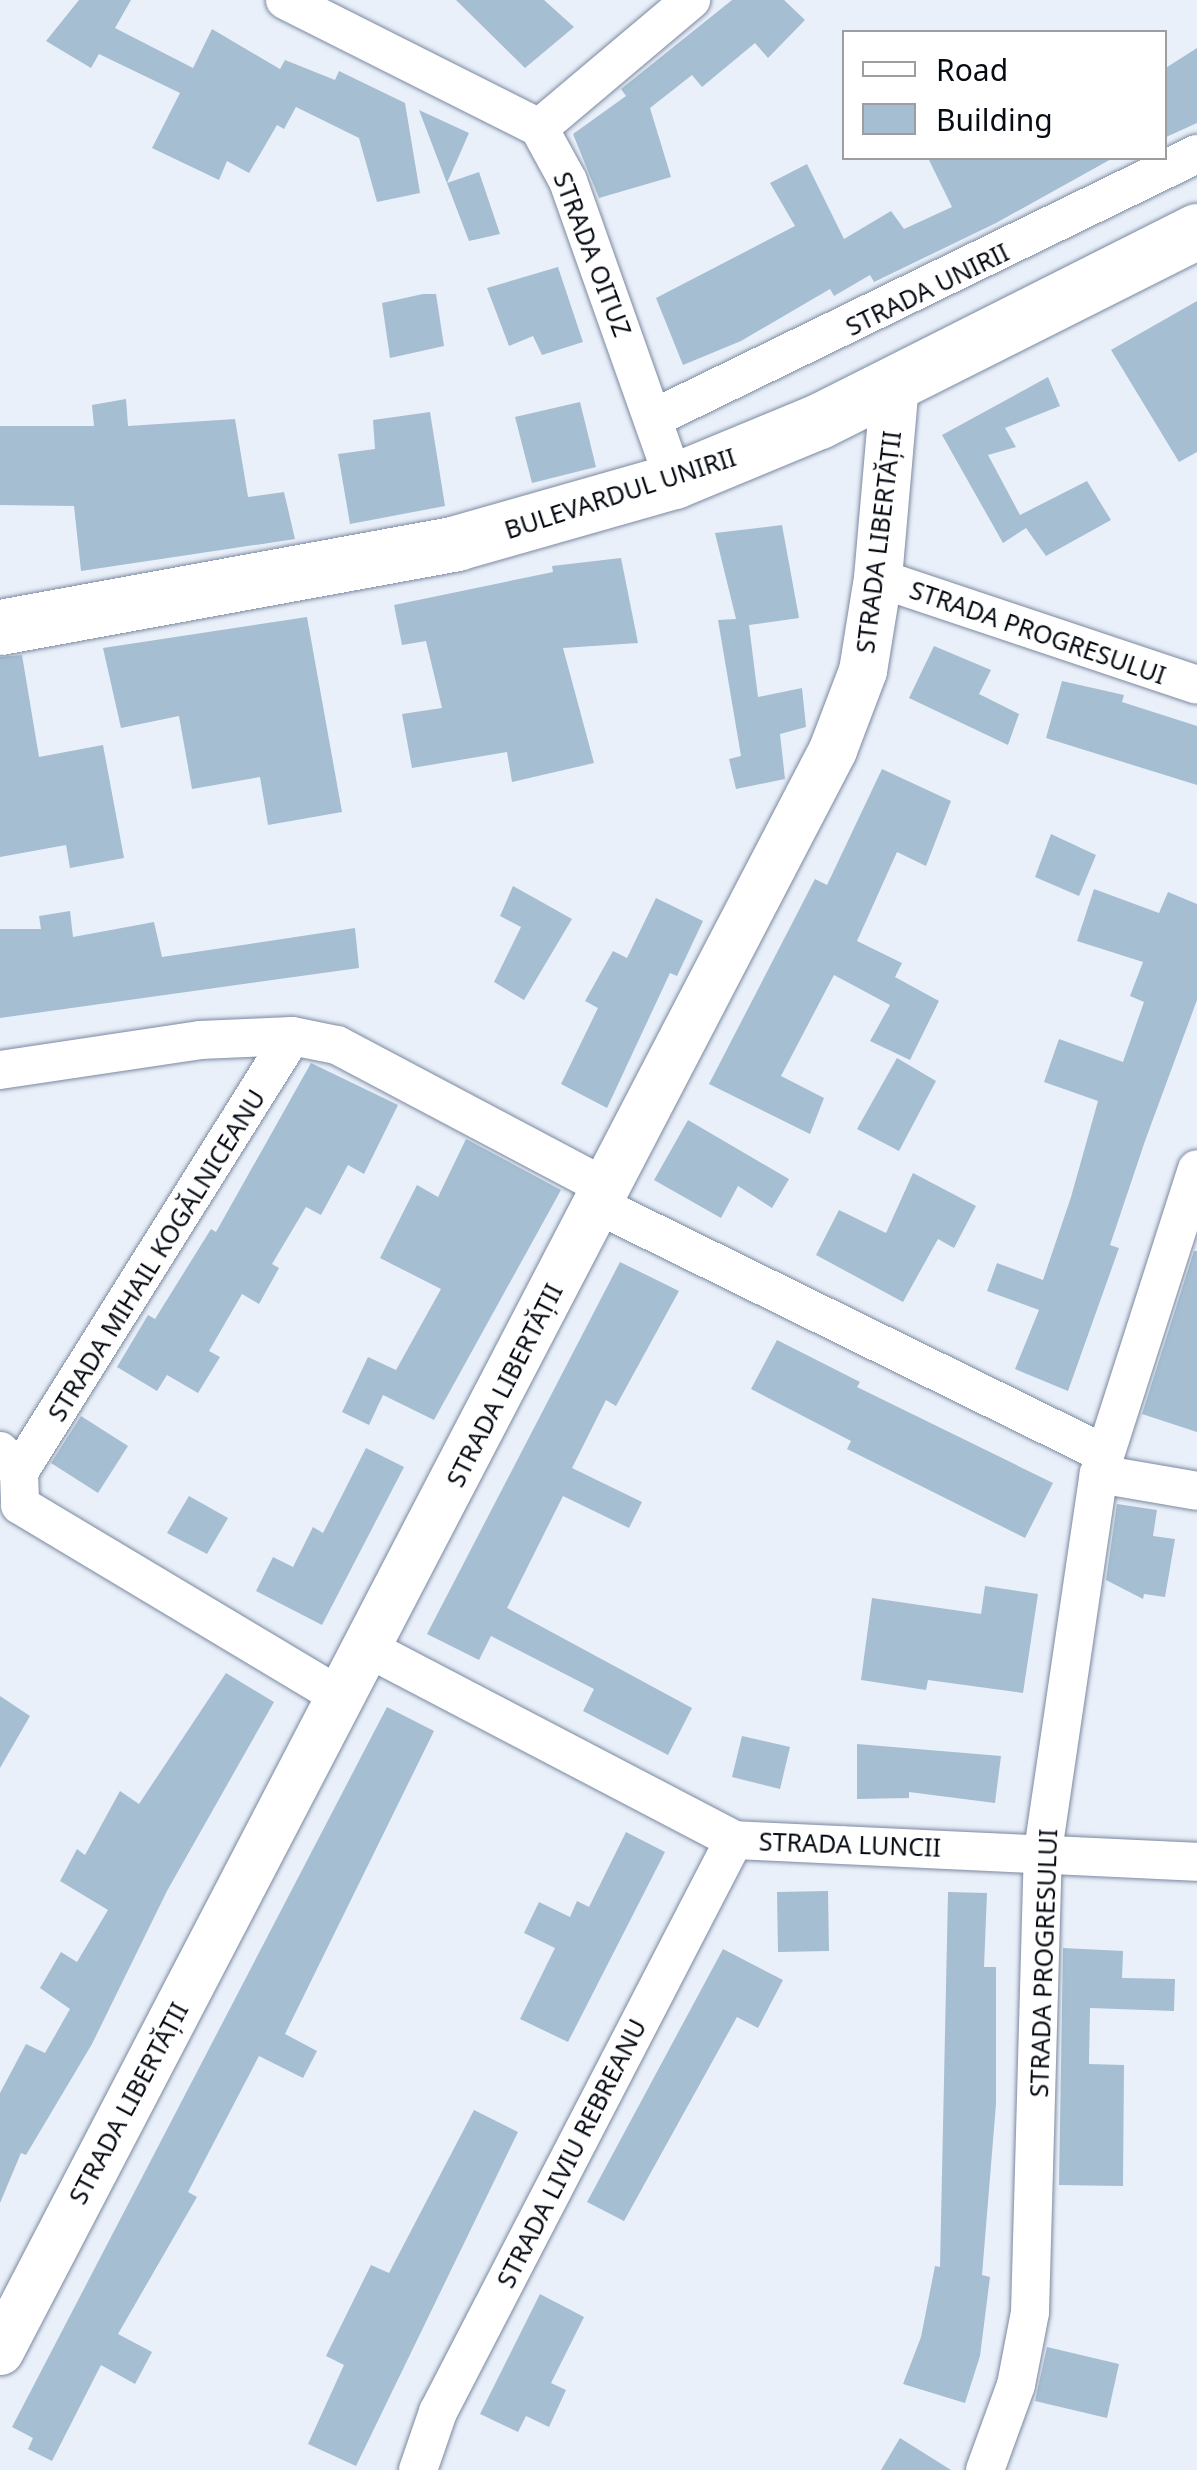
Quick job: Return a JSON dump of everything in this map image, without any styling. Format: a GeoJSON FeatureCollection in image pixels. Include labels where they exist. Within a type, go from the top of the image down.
{"type":"FeatureCollection","features":[{"type":"Feature","properties":{"kind":"main road","name":"BULEVARDUL UNIRII"},"geometry":{"type":"LineString","coordinates":[[0,627],[456,543],[674,481],[895,383],[1197,231]]}},
{"type":"Feature","properties":{"kind":"street"},"geometry":{"type":"LineString","coordinates":[[285,0],[540,128],[692,0]]}},
{"type":"Feature","properties":{"kind":"street","name":"STRADA OITUZ"},"geometry":{"type":"LineString","coordinates":[[540,128],[568,181],[674,481]]}},
{"type":"Feature","properties":{"kind":"street","name":"STRADA UNIRII"},"geometry":{"type":"LineString","coordinates":[[654,418],[1197,154]]}},
{"type":"Feature","properties":{"kind":"street","name":"STRADA LIBERTĂȚII"},"geometry":{"type":"LineString","coordinates":[[0,2351],[344,1698],[600,1195],[833,750],[863,670],[878,578],[895,383]]}},
{"type":"Feature","properties":{"kind":"street","name":"STRADA PROGRESULUI"},"geometry":{"type":"LineString","coordinates":[[878,578],[1197,686]]}},
{"type":"Feature","properties":{"kind":"street"},"geometry":{"type":"LineString","coordinates":[[0,1070],[200,1040],[292,1036],[337,1045],[385,1066],[600,1195],[1101,1463],[1197,1491]]}},
{"type":"Feature","properties":{"kind":"street","name":"STRADA MIHAIL KOGĂLNICEANU"},"geometry":{"type":"LineString","coordinates":[[292,1036],[10,1487],[344,1698]]}},
{"type":"Feature","properties":{"kind":"street","name":"STRADA PROGRESULUI"},"geometry":{"type":"LineString","coordinates":[[985,2470],[1016,2385],[1030,2312],[1043,1851],[1101,1463],[1197,1169]]}},
{"type":"Feature","properties":{"kind":"street","name":"STRADA LUNCII"},"geometry":{"type":"LineString","coordinates":[[369,1649],[734,1840],[1043,1851],[1197,1862]]}},
{"type":"Feature","properties":{"kind":"street","name":"STRADA LIVIU REBREANU"},"geometry":{"type":"LineString","coordinates":[[418,2470],[438,2412],[734,1840]]}},
{"type":"Feature","properties":{"kind":"building"},"geometry":{"type":"Polygon","coordinates":[[[79,0],[131,0],[115,28],[193,68],[212,29],[280,69],[285,60],[335,80],[339,71],[405,103],[420,193],[377,202],[359,138],[296,107],[284,129],[277,125],[249,173],[227,161],[219,180],[152,148],[180,93],[99,54],[91,68],[46,41],[79,0]]]}},
{"type":"Feature","properties":{"kind":"building"},"geometry":{"type":"Polygon","coordinates":[[[456,0],[544,0],[574,27],[525,68],[456,0]]]}},
{"type":"Feature","properties":{"kind":"building"},"geometry":{"type":"Polygon","coordinates":[[[732,0],[784,0],[805,20],[768,58],[755,43],[702,87],[692,75],[650,108],[671,177],[599,198],[573,134],[626,96],[621,89],[732,0]]]}},
{"type":"Feature","properties":{"kind":"building"},"geometry":{"type":"Polygon","coordinates":[[[1197,48],[1197,123],[1167,137],[1167,67],[1197,48]]]}},
{"type":"Feature","properties":{"kind":"building"},"geometry":{"type":"Polygon","coordinates":[[[419,110],[469,133],[447,183],[479,172],[500,234],[469,241],[419,110]]]}},
{"type":"Feature","properties":{"kind":"building"},"geometry":{"type":"Polygon","coordinates":[[[929,160],[1109,160],[996,223],[874,282],[870,275],[834,296],[830,289],[741,341],[683,365],[656,298],[795,226],[770,183],[807,164],[844,239],[891,211],[904,229],[952,207],[929,160]]]}},
{"type":"Feature","properties":{"kind":"building"},"geometry":{"type":"Polygon","coordinates":[[[558,267],[583,342],[542,355],[533,336],[509,346],[487,288],[558,267]]]}},
{"type":"Feature","properties":{"kind":"building"},"geometry":{"type":"Polygon","coordinates":[[[436,294],[444,346],[390,358],[382,303],[436,294]]]}},
{"type":"Feature","properties":{"kind":"building"},"geometry":{"type":"Polygon","coordinates":[[[1197,301],[1197,452],[1179,462],[1111,350],[1197,301]]]}},
{"type":"Feature","properties":{"kind":"building"},"geometry":{"type":"Polygon","coordinates":[[[1048,377],[1060,406],[1005,428],[1016,447],[988,455],[1020,515],[1087,481],[1111,520],[1046,556],[1026,528],[1003,543],[942,435],[1048,377]]]}},
{"type":"Feature","properties":{"kind":"building"},"geometry":{"type":"Polygon","coordinates":[[[126,399],[128,426],[235,419],[248,497],[284,492],[295,539],[81,571],[74,506],[0,505],[0,426],[94,426],[92,405],[126,399]]]}},
{"type":"Feature","properties":{"kind":"building"},"geometry":{"type":"Polygon","coordinates":[[[580,402],[596,467],[532,483],[515,417],[580,402]]]}},
{"type":"Feature","properties":{"kind":"building"},"geometry":{"type":"Polygon","coordinates":[[[430,412],[445,506],[350,524],[338,454],[375,449],[373,420],[430,412]]]}},
{"type":"Feature","properties":{"kind":"building"},"geometry":{"type":"Polygon","coordinates":[[[782,525],[799,618],[749,625],[758,697],[802,688],[806,727],[780,734],[785,779],[736,789],[729,759],[741,756],[718,620],[736,619],[715,533],[782,525]]]}},
{"type":"Feature","properties":{"kind":"building"},"geometry":{"type":"Polygon","coordinates":[[[621,558],[638,643],[563,648],[594,763],[512,782],[507,752],[412,768],[402,714],[442,708],[426,641],[402,645],[394,605],[553,572],[552,566],[621,558]]]}},
{"type":"Feature","properties":{"kind":"building"},"geometry":{"type":"Polygon","coordinates":[[[307,617],[342,812],[268,825],[260,777],[192,789],[179,716],[121,728],[103,648],[307,617]]]}},
{"type":"Feature","properties":{"kind":"building"},"geometry":{"type":"Polygon","coordinates":[[[934,646],[991,670],[979,694],[1019,714],[1008,745],[909,698],[934,646]]]}},
{"type":"Feature","properties":{"kind":"building"},"geometry":{"type":"Polygon","coordinates":[[[22,655],[39,757],[103,745],[124,858],[70,868],[66,845],[0,857],[0,657],[22,655]]]}},
{"type":"Feature","properties":{"kind":"building"},"geometry":{"type":"Polygon","coordinates":[[[1062,681],[1124,695],[1122,702],[1197,726],[1197,785],[1046,738],[1062,681]]]}},
{"type":"Feature","properties":{"kind":"building"},"geometry":{"type":"Polygon","coordinates":[[[882,769],[951,801],[926,866],[897,852],[857,941],[902,963],[895,977],[939,1001],[910,1060],[870,1041],[890,1005],[834,975],[781,1076],[824,1098],[810,1134],[709,1084],[815,879],[827,885],[882,769]]]}},
{"type":"Feature","properties":{"kind":"building"},"geometry":{"type":"Polygon","coordinates":[[[1051,834],[1096,855],[1079,896],[1035,877],[1051,834]]]}},
{"type":"Feature","properties":{"kind":"building"},"geometry":{"type":"Polygon","coordinates":[[[513,886],[572,919],[524,1000],[494,982],[521,927],[500,916],[513,886]]]}},
{"type":"Feature","properties":{"kind":"building"},"geometry":{"type":"Polygon","coordinates":[[[1094,889],[1159,913],[1168,892],[1197,904],[1197,1000],[1110,1245],[1119,1248],[1068,1391],[1015,1369],[1039,1310],[987,1291],[997,1263],[1043,1280],[1071,1197],[1098,1101],[1044,1082],[1059,1039],[1123,1062],[1144,1002],[1130,996],[1143,962],[1077,941],[1094,889]]]}},
{"type":"Feature","properties":{"kind":"building"},"geometry":{"type":"Polygon","coordinates":[[[656,898],[703,921],[677,976],[670,973],[607,1108],[561,1084],[598,1008],[585,1001],[613,951],[627,958],[656,898]]]}},
{"type":"Feature","properties":{"kind":"building"},"geometry":{"type":"Polygon","coordinates":[[[70,911],[73,937],[154,922],[162,957],[355,928],[359,968],[0,1018],[0,929],[41,929],[39,916],[70,911]]]}},
{"type":"Feature","properties":{"kind":"building"},"geometry":{"type":"Polygon","coordinates":[[[897,1058],[936,1081],[899,1151],[857,1129],[897,1058]]]}},
{"type":"Feature","properties":{"kind":"building"},"geometry":{"type":"Polygon","coordinates":[[[311,1063],[398,1105],[364,1174],[348,1165],[321,1215],[306,1207],[272,1264],[279,1268],[259,1304],[242,1294],[209,1351],[220,1357],[198,1393],[167,1375],[157,1391],[117,1367],[148,1315],[155,1319],[211,1229],[216,1232],[311,1063]]]}},
{"type":"Feature","properties":{"kind":"building"},"geometry":{"type":"Polygon","coordinates":[[[688,1120],[789,1179],[772,1208],[738,1186],[721,1218],[654,1180],[688,1120]]]}},
{"type":"Feature","properties":{"kind":"building"},"geometry":{"type":"Polygon","coordinates":[[[466,1139],[561,1190],[434,1420],[383,1395],[369,1425],[342,1412],[368,1357],[396,1370],[441,1289],[380,1258],[417,1185],[438,1197],[466,1139]]]}},
{"type":"Feature","properties":{"kind":"building"},"geometry":{"type":"Polygon","coordinates":[[[913,1173],[976,1206],[954,1248],[938,1239],[903,1302],[816,1255],[839,1210],[886,1233],[913,1173]]]}},
{"type":"Feature","properties":{"kind":"building"},"geometry":{"type":"Polygon","coordinates":[[[1197,1251],[1197,1432],[1142,1414],[1197,1251]]]}},
{"type":"Feature","properties":{"kind":"building"},"geometry":{"type":"Polygon","coordinates":[[[620,1262],[679,1291],[616,1406],[606,1400],[572,1468],[642,1502],[629,1528],[563,1496],[507,1608],[692,1708],[668,1755],[583,1711],[594,1689],[491,1636],[479,1660],[427,1634],[620,1262]]]}},
{"type":"Feature","properties":{"kind":"building"},"geometry":{"type":"Polygon","coordinates":[[[777,1340],[860,1382],[857,1387],[1053,1483],[1025,1538],[847,1449],[851,1441],[751,1389],[777,1340]]]}},
{"type":"Feature","properties":{"kind":"building"},"geometry":{"type":"Polygon","coordinates":[[[81,1416],[128,1446],[98,1493],[51,1463],[81,1416]]]}},
{"type":"Feature","properties":{"kind":"building"},"geometry":{"type":"Polygon","coordinates":[[[366,1448],[404,1467],[322,1625],[256,1591],[273,1557],[293,1567],[313,1527],[323,1533],[366,1448]]]}},
{"type":"Feature","properties":{"kind":"building"},"geometry":{"type":"Polygon","coordinates":[[[189,1496],[228,1518],[207,1554],[167,1533],[189,1496]]]}},
{"type":"Feature","properties":{"kind":"building"},"geometry":{"type":"Polygon","coordinates":[[[1117,1504],[1157,1510],[1153,1536],[1175,1539],[1165,1597],[1144,1594],[1143,1599],[1106,1580],[1117,1504]]]}},
{"type":"Feature","properties":{"kind":"building"},"geometry":{"type":"Polygon","coordinates":[[[985,1586],[1038,1594],[1023,1693],[928,1680],[926,1690],[861,1680],[872,1598],[981,1614],[985,1586]]]}},
{"type":"Feature","properties":{"kind":"building"},"geometry":{"type":"Polygon","coordinates":[[[226,1673],[274,1702],[167,1891],[92,2044],[26,2155],[21,2153],[0,2203],[0,2093],[26,2044],[45,2053],[70,2009],[40,1988],[61,1952],[77,1962],[108,1910],[60,1881],[77,1849],[85,1855],[120,1791],[139,1804],[226,1673]]]}},
{"type":"Feature","properties":{"kind":"building"},"geometry":{"type":"Polygon","coordinates":[[[0,1696],[30,1716],[0,1768],[0,1696]]]}},
{"type":"Feature","properties":{"kind":"building"},"geometry":{"type":"Polygon","coordinates":[[[387,1707],[434,1731],[285,2034],[317,2051],[303,2078],[259,2056],[188,2192],[197,2197],[118,2334],[152,2352],[135,2384],[101,2365],[52,2461],[28,2449],[33,2438],[12,2427],[387,1707]]]}},
{"type":"Feature","properties":{"kind":"building"},"geometry":{"type":"Polygon","coordinates":[[[742,1736],[790,1747],[780,1789],[732,1777],[742,1736]]]}},
{"type":"Feature","properties":{"kind":"building"},"geometry":{"type":"Polygon","coordinates":[[[857,1744],[1001,1756],[995,1803],[909,1792],[909,1798],[857,1799],[857,1744]]]}},
{"type":"Feature","properties":{"kind":"building"},"geometry":{"type":"Polygon","coordinates":[[[626,1832],[665,1852],[568,2042],[520,2019],[555,1948],[524,1933],[539,1902],[570,1917],[577,1901],[589,1907],[626,1832]]]}},
{"type":"Feature","properties":{"kind":"building"},"geometry":{"type":"Polygon","coordinates":[[[828,1891],[829,1951],[778,1952],[777,1892],[828,1891]]]}},
{"type":"Feature","properties":{"kind":"building"},"geometry":{"type":"Polygon","coordinates":[[[948,1892],[987,1893],[984,1967],[996,1967],[996,2104],[982,2275],[990,2277],[980,2356],[965,2403],[903,2384],[921,2337],[935,2266],[940,2267],[948,1892]]]}},
{"type":"Feature","properties":{"kind":"building"},"geometry":{"type":"Polygon","coordinates":[[[1063,1948],[1123,1951],[1122,1978],[1175,1979],[1174,2011],[1090,2008],[1089,2064],[1124,2065],[1123,2186],[1059,2185],[1063,1948]]]}},
{"type":"Feature","properties":{"kind":"building"},"geometry":{"type":"Polygon","coordinates":[[[723,1949],[783,1980],[758,2028],[737,2017],[624,2221],[587,2202],[723,1949]]]}},
{"type":"Feature","properties":{"kind":"building"},"geometry":{"type":"Polygon","coordinates":[[[474,2110],[518,2132],[356,2466],[308,2444],[344,2365],[326,2356],[371,2265],[389,2273],[474,2110]]]}},
{"type":"Feature","properties":{"kind":"building"},"geometry":{"type":"Polygon","coordinates":[[[540,2294],[584,2317],[551,2383],[566,2390],[549,2427],[526,2416],[518,2432],[480,2414],[540,2294]]]}},
{"type":"Feature","properties":{"kind":"building"},"geometry":{"type":"Polygon","coordinates":[[[1047,2347],[1119,2364],[1107,2418],[1035,2401],[1047,2347]]]}},
{"type":"Feature","properties":{"kind":"building"},"geometry":{"type":"Polygon","coordinates":[[[900,2438],[951,2470],[881,2470],[900,2438]]]}}]}
